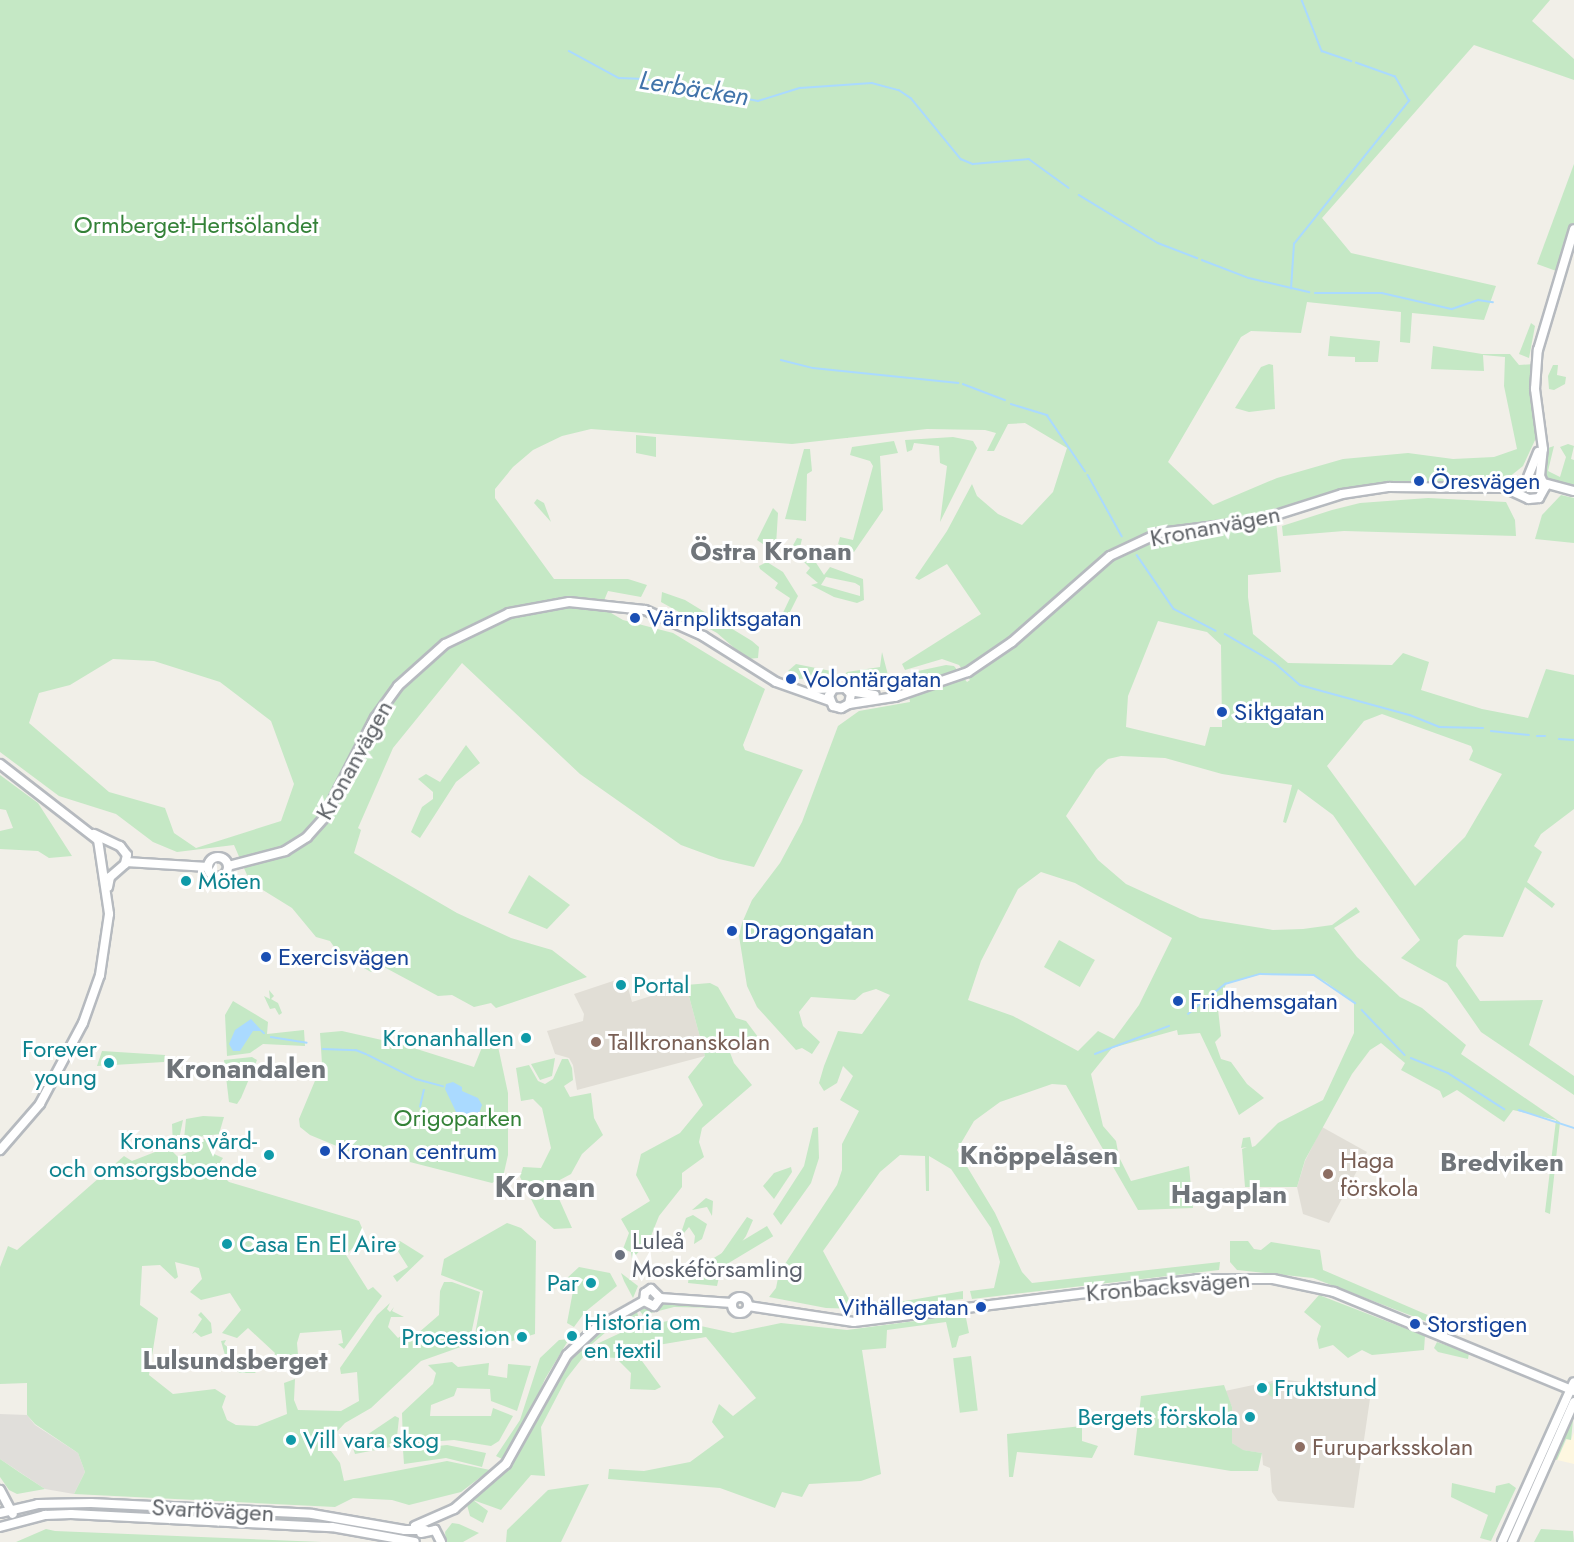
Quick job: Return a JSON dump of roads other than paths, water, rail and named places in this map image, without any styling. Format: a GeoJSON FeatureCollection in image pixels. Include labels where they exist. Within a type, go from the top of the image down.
{"type":"FeatureCollection","features":[{"type":"Feature","properties":{"kind":"street"},"geometry":{"type":"LineString","coordinates":[[1542,495],[1541,440],[1535,389],[1538,350],[1546,312],[1574,230]]}},
{"type":"Feature","properties":{"kind":"street"},"geometry":{"type":"LineString","coordinates":[[1541,440],[1526,479],[1524,495],[1532,500],[1563,489]]}},
{"type":"Feature","properties":{"kind":"street"},"geometry":{"type":"LineString","coordinates":[[1526,479],[1574,491]]}},
{"type":"Feature","properties":{"kind":"street","name":"Kronanvägen"},"geometry":{"type":"LineString","coordinates":[[1505,488],[1526,479]]}},
{"type":"Feature","properties":{"kind":"street","name":"Kronanvägen"},"geometry":{"type":"LineString","coordinates":[[849,704],[930,688],[983,663],[1101,562],[1159,533],[1257,520],[1371,489],[1505,488],[1524,495]]}},
{"type":"Feature","properties":{"kind":"street","name":"Kronanvägen"},"geometry":{"type":"LineString","coordinates":[[228,866],[285,851],[307,837],[322,820],[375,718],[398,686],[445,644],[502,615],[569,602],[645,610],[685,626],[769,676],[830,701]]}},
{"type":"Feature","properties":{"kind":"street","name":"Kronanvägen"},"geometry":{"type":"LineString","coordinates":[[769,676],[816,690],[833,689]]}},
{"type":"Feature","properties":{"kind":"street"},"geometry":{"type":"LineString","coordinates":[[842,687],[849,691],[849,704],[837,708],[830,701],[833,689],[842,687]]}},
{"type":"Feature","properties":{"kind":"street","name":"Kronanvägen"},"geometry":{"type":"LineString","coordinates":[[849,691],[864,695],[900,695]]}},
{"type":"Feature","properties":{"kind":"street"},"geometry":{"type":"LineString","coordinates":[[0,764],[98,840],[100,863],[108,897]]}},
{"type":"Feature","properties":{"kind":"street"},"geometry":{"type":"LineString","coordinates":[[0,1150],[40,1104],[90,1007],[107,935],[110,879],[126,862],[125,850],[81,826]]}},
{"type":"Feature","properties":{"kind":"street"},"geometry":{"type":"LineString","coordinates":[[100,852],[108,845],[117,845]]}},
{"type":"Feature","properties":{"kind":"street"},"geometry":{"type":"LineString","coordinates":[[126,862],[208,867],[218,857],[228,866],[219,877],[212,875],[208,867]]}},
{"type":"Feature","properties":{"kind":"street"},"geometry":{"type":"LineString","coordinates":[[100,863],[107,870],[119,870]]}},
{"type":"Feature","properties":{"kind":"street","name":"Kronbacksvägen"},"geometry":{"type":"LineString","coordinates":[[454,1509],[506,1464],[567,1355],[596,1328],[644,1301],[645,1293],[651,1289],[660,1298],[732,1303],[740,1297],[748,1306],[854,1322],[1197,1279],[1273,1279],[1334,1292],[1573,1387]]}},
{"type":"Feature","properties":{"kind":"street"},"geometry":{"type":"LineString","coordinates":[[1502,1542],[1573,1387]]}},
{"type":"Feature","properties":{"kind":"street"},"geometry":{"type":"LineString","coordinates":[[1512,1542],[1574,1402]]}},
{"type":"Feature","properties":{"kind":"street"},"geometry":{"type":"LineString","coordinates":[[0,1490],[16,1521]]}},
{"type":"Feature","properties":{"kind":"street","name":"Svartövägen"},"geometry":{"type":"LineString","coordinates":[[0,1513],[38,1504],[92,1503],[312,1514],[376,1523],[405,1530],[426,1530],[440,1538]]}},
{"type":"Feature","properties":{"kind":"street"},"geometry":{"type":"LineString","coordinates":[[376,1523],[417,1526],[454,1509]]}},
{"type":"Feature","properties":{"kind":"street"},"geometry":{"type":"LineString","coordinates":[[440,1538],[454,1509]]}},
{"type":"Feature","properties":{"kind":"street"},"geometry":{"type":"LineString","coordinates":[[0,1513],[3,1526]]}},
{"type":"Feature","properties":{"kind":"street","name":"Svartövägen"},"geometry":{"type":"LineString","coordinates":[[3,1526],[16,1521],[71,1514],[296,1524],[417,1542]]}},
{"type":"Feature","properties":{"kind":"street"},"geometry":{"type":"LineString","coordinates":[[417,1542],[426,1530]]}},
{"type":"Feature","properties":{"kind":"water"},"geometry":{"type":"Polygon","coordinates":[[[251,1019],[262,1031],[253,1031],[240,1051],[233,1051],[229,1044],[235,1030],[251,1019]]]}},
{"type":"Feature","properties":{"kind":"water"},"geometry":{"type":"Polygon","coordinates":[[[453,1082],[462,1087],[462,1091],[478,1098],[482,1105],[478,1116],[464,1121],[458,1116],[445,1089],[446,1084],[453,1082]]]}},
{"type":"Feature","properties":{"kind":"waterway"},"geometry":{"type":"LineString","coordinates":[[1302,0],[1322,51],[1351,61]]}},
{"type":"Feature","properties":{"kind":"waterway","name":"Lerbäcken"},"geometry":{"type":"LineString","coordinates":[[569,51],[619,78],[645,79],[758,101],[800,88],[872,83],[899,90],[911,98],[961,159],[973,164],[1029,159],[1069,188]]}},
{"type":"Feature","properties":{"kind":"waterway"},"geometry":{"type":"LineString","coordinates":[[1291,289],[1294,244],[1409,101],[1395,77],[1356,63]]}},
{"type":"Feature","properties":{"kind":"waterway","name":"Lerbäcken"},"geometry":{"type":"LineString","coordinates":[[1079,195],[1158,243],[1197,258]]}},
{"type":"Feature","properties":{"kind":"waterway"},"geometry":{"type":"LineString","coordinates":[[1202,260],[1249,278],[1309,292]]}},
{"type":"Feature","properties":{"kind":"waterway"},"geometry":{"type":"LineString","coordinates":[[1315,293],[1382,293],[1452,309],[1478,300],[1493,302]]}},
{"type":"Feature","properties":{"kind":"waterway"},"geometry":{"type":"LineString","coordinates":[[781,360],[813,368],[958,383]]}},
{"type":"Feature","properties":{"kind":"waterway"},"geometry":{"type":"LineString","coordinates":[[963,384],[1005,400]]}},
{"type":"Feature","properties":{"kind":"waterway"},"geometry":{"type":"LineString","coordinates":[[1011,404],[1047,415],[1085,471]]}},
{"type":"Feature","properties":{"kind":"waterway"},"geometry":{"type":"LineString","coordinates":[[1088,475],[1122,536]]}},
{"type":"Feature","properties":{"kind":"waterway"},"geometry":{"type":"LineString","coordinates":[[1137,555],[1174,609],[1216,631]]}},
{"type":"Feature","properties":{"kind":"waterway"},"geometry":{"type":"LineString","coordinates":[[1225,634],[1275,663],[1300,685],[1410,715],[1439,727],[1483,728]]}},
{"type":"Feature","properties":{"kind":"waterway"},"geometry":{"type":"LineString","coordinates":[[1491,731],[1529,735]]}},
{"type":"Feature","properties":{"kind":"waterway"},"geometry":{"type":"LineString","coordinates":[[1537,736],[1545,736]]}},
{"type":"Feature","properties":{"kind":"waterway"},"geometry":{"type":"LineString","coordinates":[[1559,739],[1574,740]]}},
{"type":"Feature","properties":{"kind":"waterway"},"geometry":{"type":"LineString","coordinates":[[1188,1014],[1225,984],[1261,974],[1314,975],[1355,1003]]}},
{"type":"Feature","properties":{"kind":"waterway"},"geometry":{"type":"LineString","coordinates":[[1362,1010],[1405,1055]]}},
{"type":"Feature","properties":{"kind":"waterway"},"geometry":{"type":"LineString","coordinates":[[1095,1054],[1169,1026]]}},
{"type":"Feature","properties":{"kind":"waterway"},"geometry":{"type":"LineString","coordinates":[[271,1037],[307,1043]]}},
{"type":"Feature","properties":{"kind":"waterway"},"geometry":{"type":"LineString","coordinates":[[323,1049],[356,1050],[366,1054]]}},
{"type":"Feature","properties":{"kind":"waterway"},"geometry":{"type":"LineString","coordinates":[[368,1055],[416,1079],[443,1086]]}},
{"type":"Feature","properties":{"kind":"waterway"},"geometry":{"type":"LineString","coordinates":[[1411,1058],[1448,1073],[1504,1109]]}},
{"type":"Feature","properties":{"kind":"waterway"},"geometry":{"type":"LineString","coordinates":[[420,1107],[424,1090]]}},
{"type":"Feature","properties":{"kind":"waterway"},"geometry":{"type":"LineString","coordinates":[[1519,1110],[1574,1128]]}},
{"type":"Feature","properties":{"kind":"place","name":"Öresvägen"},"geometry":{"type":"Point","coordinates":[1419,481]}},
{"type":"Feature","properties":{"kind":"place","name":"Värnpliktsgatan"},"geometry":{"type":"Point","coordinates":[635,618]}},
{"type":"Feature","properties":{"kind":"place","name":"Volontärgatan"},"geometry":{"type":"Point","coordinates":[791,679]}},
{"type":"Feature","properties":{"kind":"place","name":"Siktgatan"},"geometry":{"type":"Point","coordinates":[1222,712]}},
{"type":"Feature","properties":{"kind":"place","name":"Möten"},"geometry":{"type":"Point","coordinates":[186,881]}},
{"type":"Feature","properties":{"kind":"place","name":"Dragongatan"},"geometry":{"type":"Point","coordinates":[732,931]}},
{"type":"Feature","properties":{"kind":"place","name":"Exercisvägen"},"geometry":{"type":"Point","coordinates":[266,957]}},
{"type":"Feature","properties":{"kind":"place","name":"Portal"},"geometry":{"type":"Point","coordinates":[621,985]}},
{"type":"Feature","properties":{"kind":"place","name":"Fridhemsgatan"},"geometry":{"type":"Point","coordinates":[1178,1001]}},
{"type":"Feature","properties":{"kind":"place","name":"Kronanhallen"},"geometry":{"type":"Point","coordinates":[526,1038]}},
{"type":"Feature","properties":{"kind":"place","name":"Tallkronanskolan"},"geometry":{"type":"Point","coordinates":[596,1042]}},
{"type":"Feature","properties":{"kind":"place","name":"Forever young"},"geometry":{"type":"Point","coordinates":[109,1063]}},
{"type":"Feature","properties":{"kind":"place","name":"Kronan centrum"},"geometry":{"type":"Point","coordinates":[325,1151]}},
{"type":"Feature","properties":{"kind":"place","name":"Kronans vård- och omsorgsboende"},"geometry":{"type":"Point","coordinates":[269,1155]}},
{"type":"Feature","properties":{"kind":"place","name":"Haga förskola"},"geometry":{"type":"Point","coordinates":[1328,1174]}},
{"type":"Feature","properties":{"kind":"place","name":"Casa En El Aire"},"geometry":{"type":"Point","coordinates":[227,1244]}},
{"type":"Feature","properties":{"kind":"place","name":"Luleå Moskéförsamling"},"geometry":{"type":"Point","coordinates":[620,1255]}},
{"type":"Feature","properties":{"kind":"place","name":"Par"},"geometry":{"type":"Point","coordinates":[591,1283]}},
{"type":"Feature","properties":{"kind":"place","name":"Vithällegatan"},"geometry":{"type":"Point","coordinates":[981,1307]}},
{"type":"Feature","properties":{"kind":"place","name":"Storstigen"},"geometry":{"type":"Point","coordinates":[1415,1324]}},
{"type":"Feature","properties":{"kind":"place","name":"Historia om en textil"},"geometry":{"type":"Point","coordinates":[572,1336]}},
{"type":"Feature","properties":{"kind":"place","name":"Procession"},"geometry":{"type":"Point","coordinates":[522,1337]}},
{"type":"Feature","properties":{"kind":"place","name":"Fruktstund"},"geometry":{"type":"Point","coordinates":[1262,1388]}},
{"type":"Feature","properties":{"kind":"place","name":"Bergets förskola"},"geometry":{"type":"Point","coordinates":[1250,1417]}},
{"type":"Feature","properties":{"kind":"place","name":"Vill vara skog"},"geometry":{"type":"Point","coordinates":[291,1440]}},
{"type":"Feature","properties":{"kind":"place","name":"Furuparksskolan"},"geometry":{"type":"Point","coordinates":[1300,1447]}},
{"type":"Feature","properties":{"kind":"district","name":"Östra Kronan"},"geometry":{"type":"Point","coordinates":[771,552]}},
{"type":"Feature","properties":{"kind":"district","name":"Kronandalen"},"geometry":{"type":"Point","coordinates":[246,1069]}},
{"type":"Feature","properties":{"kind":"district","name":"Knöppelåsen"},"geometry":{"type":"Point","coordinates":[1039,1156]}},
{"type":"Feature","properties":{"kind":"district","name":"Bredviken"},"geometry":{"type":"Point","coordinates":[1502,1163]}},
{"type":"Feature","properties":{"kind":"district","name":"Kronan"},"geometry":{"type":"Point","coordinates":[545,1187]}},
{"type":"Feature","properties":{"kind":"district","name":"Hagaplan"},"geometry":{"type":"Point","coordinates":[1229,1195]}},
{"type":"Feature","properties":{"kind":"district","name":"Lulsundsberget"},"geometry":{"type":"Point","coordinates":[235,1361]}},
{"type":"Feature","properties":{"kind":"park label","name":"Ormberget-Hertsölandet"},"geometry":{"type":"Point","coordinates":[196,225]}},
{"type":"Feature","properties":{"kind":"park label","name":"Origoparken"},"geometry":{"type":"Point","coordinates":[458,1118]}}]}
